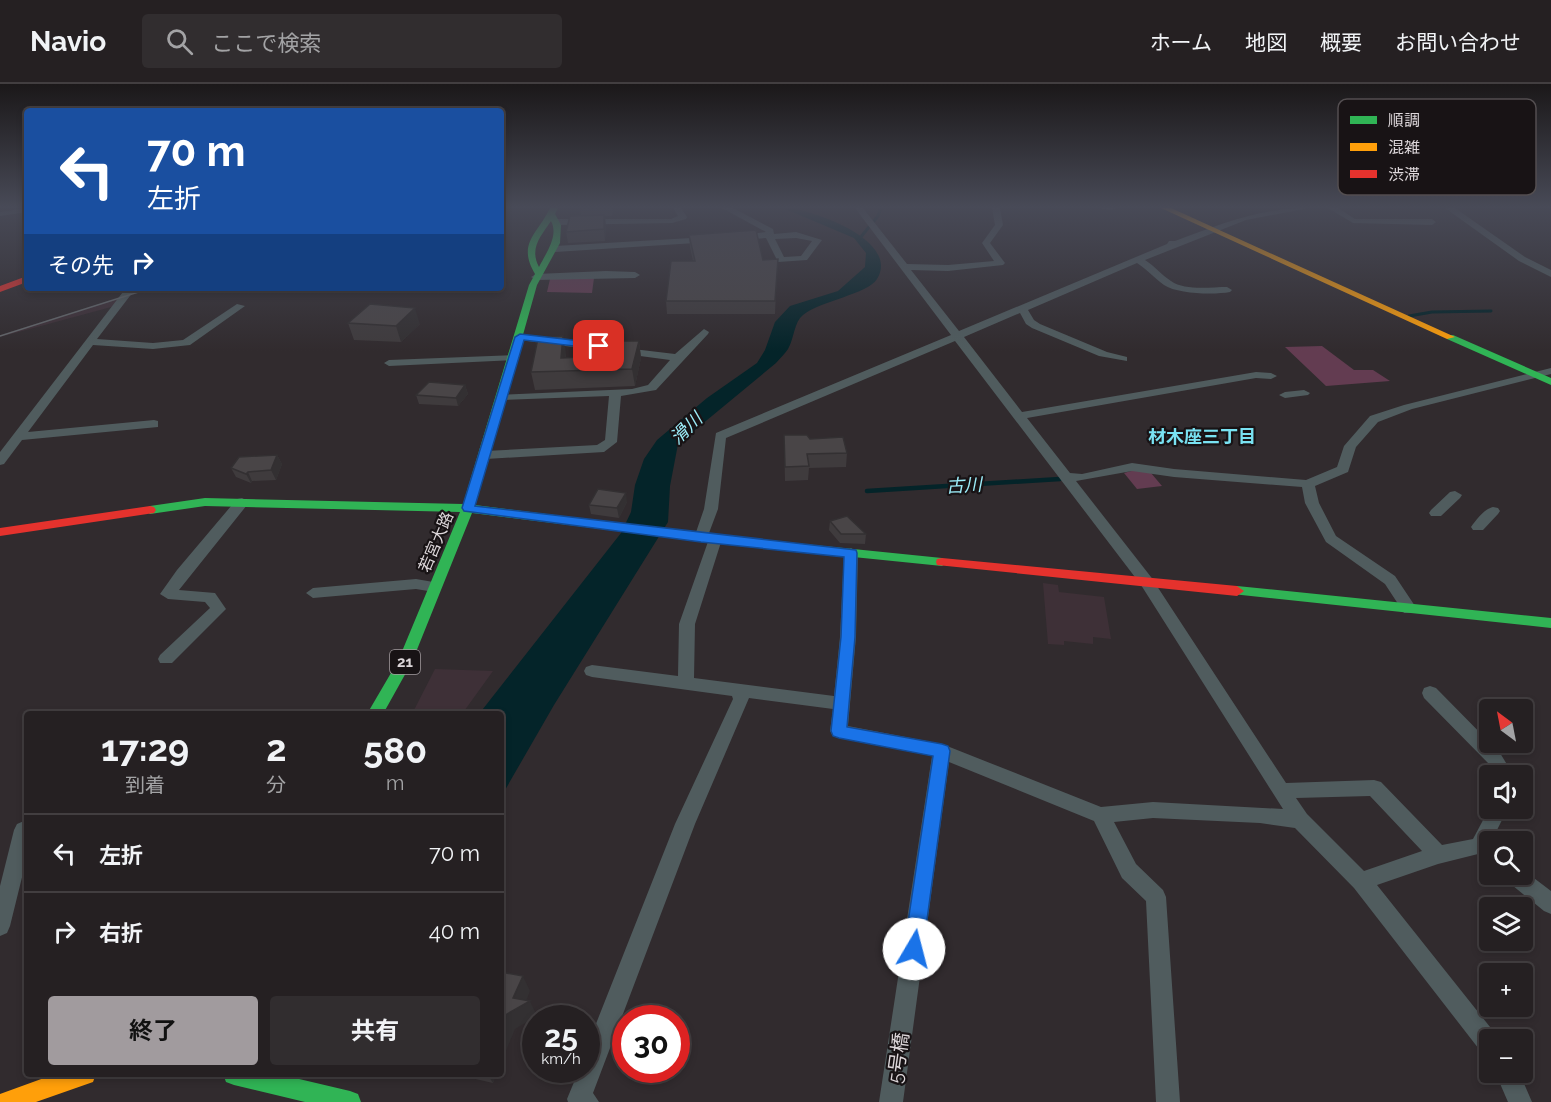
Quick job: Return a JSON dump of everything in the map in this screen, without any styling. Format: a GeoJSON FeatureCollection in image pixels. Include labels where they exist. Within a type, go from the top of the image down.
{"type":"FeatureCollection","features":[{"type":"Feature","properties":{"kind":"main road"},"geometry":{"type":"LineString","coordinates":[[529,256],[537,275]]}},
{"type":"Feature","properties":{"kind":"main road","name":"若宮大路"},"geometry":{"type":"LineString","coordinates":[[377,711],[405,662],[468,508],[486,455],[537,275],[550,256]]}},
{"type":"Feature","properties":{"kind":"main road"},"geometry":{"type":"LineString","coordinates":[[1268,256],[1551,382]]}},
{"type":"Feature","properties":{"kind":"main road"},"geometry":{"type":"LineString","coordinates":[[0,289],[24,280]]}},
{"type":"Feature","properties":{"kind":"main road"},"geometry":{"type":"LineString","coordinates":[[0,532],[205,502],[468,508],[708,538],[1551,623]]}},
{"type":"Feature","properties":{"kind":"main road"},"geometry":{"type":"LineString","coordinates":[[6,1102],[77,1077]]}},
{"type":"Feature","properties":{"kind":"main road"},"geometry":{"type":"LineString","coordinates":[[246,1077],[350,1102]]}},
{"type":"Feature","properties":{"kind":"street"},"geometry":{"type":"LineString","coordinates":[[779,256],[781,260],[804,258],[806,256]]}},
{"type":"Feature","properties":{"kind":"street"},"geometry":{"type":"LineString","coordinates":[[896,256],[1146,581],[1261,756],[1300,820],[1361,881],[1479,1031]]}},
{"type":"Feature","properties":{"kind":"street"},"geometry":{"type":"LineString","coordinates":[[905,267],[948,268],[1000,263],[995,256]]}},
{"type":"Feature","properties":{"kind":"street"},"geometry":{"type":"LineString","coordinates":[[686,682],[687,624],[708,538],[720,436],[1148,256]]}},
{"type":"Feature","properties":{"kind":"street"},"geometry":{"type":"LineString","coordinates":[[1517,256],[1551,274]]}},
{"type":"Feature","properties":{"kind":"street"},"geometry":{"type":"LineString","coordinates":[[1138,260],[1153,269],[1167,284],[1193,290],[1227,290]]}},
{"type":"Feature","properties":{"kind":"street"},"geometry":{"type":"LineString","coordinates":[[537,275],[635,275]]}},
{"type":"Feature","properties":{"kind":"street"},"geometry":{"type":"LineString","coordinates":[[0,461],[129,291]]}},
{"type":"Feature","properties":{"kind":"street"},"geometry":{"type":"LineString","coordinates":[[90,342],[153,346],[186,343],[240,306]]}},
{"type":"Feature","properties":{"kind":"street"},"geometry":{"type":"LineString","coordinates":[[1023,309],[1030,322],[1036,326],[1103,354],[1123,359]]}},
{"type":"Feature","properties":{"kind":"street"},"geometry":{"type":"LineString","coordinates":[[501,398],[615,394],[652,388],[704,332]]}},
{"type":"Feature","properties":{"kind":"street"},"geometry":{"type":"LineString","coordinates":[[520,337],[678,358]]}},
{"type":"Feature","properties":{"kind":"street"},"geometry":{"type":"LineString","coordinates":[[388,363],[514,358]]}},
{"type":"Feature","properties":{"kind":"street"},"geometry":{"type":"LineString","coordinates":[[1071,481],[1132,467],[1174,473],[1308,484],[1343,468],[1350,446],[1374,419],[1408,407],[1551,371]]}},
{"type":"Feature","properties":{"kind":"street"},"geometry":{"type":"LineString","coordinates":[[1020,416],[1256,375],[1271,376]]}},
{"type":"Feature","properties":{"kind":"street"},"geometry":{"type":"LineString","coordinates":[[1285,395],[1304,393]]}},
{"type":"Feature","properties":{"kind":"street"},"geometry":{"type":"LineString","coordinates":[[486,455],[600,449],[611,442],[615,394]]}},
{"type":"Feature","properties":{"kind":"street"},"geometry":{"type":"LineString","coordinates":[[18,437],[154,424]]}},
{"type":"Feature","properties":{"kind":"street"},"geometry":{"type":"LineString","coordinates":[[1308,484],[1312,503],[1331,539],[1390,580],[1409,609]]}},
{"type":"Feature","properties":{"kind":"street"},"geometry":{"type":"LineString","coordinates":[[1436,513],[1455,495]]}},
{"type":"Feature","properties":{"kind":"street"},"geometry":{"type":"LineString","coordinates":[[166,659],[218,609],[210,597],[168,594],[242,502]]}},
{"type":"Feature","properties":{"kind":"street"},"geometry":{"type":"LineString","coordinates":[[1478,527],[1493,511]]}},
{"type":"Feature","properties":{"kind":"street"},"geometry":{"type":"LineString","coordinates":[[851,553],[848,637],[839,731],[942,751],[1101,815],[1153,810],[1260,815],[1300,820]]}},
{"type":"Feature","properties":{"kind":"street"},"geometry":{"type":"LineString","coordinates":[[313,593],[416,584],[434,587]]}},
{"type":"Feature","properties":{"kind":"street"},"geometry":{"type":"LineString","coordinates":[[592,670],[842,704]]}},
{"type":"Feature","properties":{"kind":"street"},"geometry":{"type":"LineString","coordinates":[[583,1101],[610,1017],[685,824],[741,699],[740,691]]}},
{"type":"Feature","properties":{"kind":"street"},"geometry":{"type":"LineString","coordinates":[[1430,693],[1498,765]]}},
{"type":"Feature","properties":{"kind":"street","name":"5号橋"},"geometry":{"type":"LineString","coordinates":[[891,1102],[942,751]]}},
{"type":"Feature","properties":{"kind":"street"},"geometry":{"type":"LineString","coordinates":[[1280,790],[1374,788],[1438,855]]}},
{"type":"Feature","properties":{"kind":"street"},"geometry":{"type":"LineString","coordinates":[[1101,815],[1129,871],[1156,897],[1168,1102]]}},
{"type":"Feature","properties":{"kind":"street"},"geometry":{"type":"LineString","coordinates":[[0,926],[24,830]]}},
{"type":"Feature","properties":{"kind":"street"},"geometry":{"type":"LineString","coordinates":[[1361,881],[1438,855],[1479,851]]}},
{"type":"Feature","properties":{"kind":"street"},"geometry":{"type":"LineString","coordinates":[[1528,885],[1551,904]]}},
{"type":"Feature","properties":{"kind":"street"},"geometry":{"type":"LineString","coordinates":[[1512,1083],[1520,1102]]}},
{"type":"Feature","properties":{"kind":"shaded area"},"geometry":{"type":"Polygon","coordinates":[[[594,278],[592,293],[547,292],[550,279],[594,278]]]}},
{"type":"Feature","properties":{"kind":"shaded area"},"geometry":{"type":"Polygon","coordinates":[[[122,297],[115,306],[0,337],[0,335],[122,297]]]}},
{"type":"Feature","properties":{"kind":"shaded area"},"geometry":{"type":"Polygon","coordinates":[[[1322,346],[1354,370],[1373,370],[1390,381],[1326,386],[1285,347],[1322,346]]]}},
{"type":"Feature","properties":{"kind":"shaded area"},"geometry":{"type":"Polygon","coordinates":[[[1135,470],[1151,473],[1162,486],[1137,489],[1124,473],[1135,470]]]}},
{"type":"Feature","properties":{"kind":"shaded area"},"geometry":{"type":"Polygon","coordinates":[[[1043,583],[1058,585],[1059,592],[1104,597],[1111,639],[1093,637],[1093,644],[1064,641],[1064,645],[1048,644],[1043,583]]]}},
{"type":"Feature","properties":{"kind":"shaded area"},"geometry":{"type":"Polygon","coordinates":[[[435,669],[493,671],[464,711],[414,711],[435,669]]]}},
{"type":"Feature","properties":{"kind":"water","name":"滑川"},"geometry":{"type":"Polygon","coordinates":[[[866,256],[878,256],[881,265],[877,279],[872,284],[803,315],[788,349],[776,363],[678,444],[670,486],[668,522],[554,705],[504,792],[504,711],[481,711],[621,533],[631,512],[635,485],[644,459],[657,440],[707,398],[757,363],[765,350],[775,322],[790,306],[838,291],[865,267],[866,256]]]}},
{"type":"Feature","properties":{"kind":"building"},"geometry":{"type":"Polygon","coordinates":[[[694,256],[762,256],[763,260],[778,259],[775,301],[666,301],[671,261],[695,261],[694,256]]]}},
{"type":"Feature","properties":{"kind":"building"},"geometry":{"type":"Polygon","coordinates":[[[370,304],[415,308],[396,326],[348,323],[370,304]]]}},
{"type":"Feature","properties":{"kind":"building"},"geometry":{"type":"Polygon","coordinates":[[[563,336],[561,358],[606,356],[604,349],[609,349],[611,341],[639,341],[632,369],[531,372],[538,338],[563,336]]]}},
{"type":"Feature","properties":{"kind":"building"},"geometry":{"type":"Polygon","coordinates":[[[429,382],[465,385],[456,398],[416,395],[429,382]]]}},
{"type":"Feature","properties":{"kind":"building"},"geometry":{"type":"Polygon","coordinates":[[[784,435],[807,435],[810,439],[843,437],[847,453],[807,454],[809,466],[785,467],[784,435]]]}},
{"type":"Feature","properties":{"kind":"building"},"geometry":{"type":"Polygon","coordinates":[[[277,455],[271,470],[246,474],[231,468],[239,457],[277,455]]]}},
{"type":"Feature","properties":{"kind":"building"},"geometry":{"type":"Polygon","coordinates":[[[598,489],[626,493],[617,508],[589,505],[598,489]]]}},
{"type":"Feature","properties":{"kind":"building"},"geometry":{"type":"Polygon","coordinates":[[[847,516],[866,534],[841,534],[830,521],[847,516]]]}},
{"type":"Feature","properties":{"kind":"building"},"geometry":{"type":"Polygon","coordinates":[[[504,973],[523,976],[513,998],[530,1001],[507,1014],[504,1021],[504,973]]]}},
{"type":"Feature","properties":{"kind":"waterway"},"geometry":{"type":"LineString","coordinates":[[1409,316],[1432,312],[1491,311]]}},
{"type":"Feature","properties":{"kind":"waterway","name":"古川"},"geometry":{"type":"LineString","coordinates":[[867,491],[1060,479]]}},
{"type":"Feature","properties":{"kind":"tram line"},"geometry":{"type":"LineString","coordinates":[[0,336],[142,291]]}},
{"type":"Feature","properties":{"kind":"traffic: fast"},"geometry":{"type":"LineString","coordinates":[[531,256],[538,273]]}},
{"type":"Feature","properties":{"kind":"traffic: fast"},"geometry":{"type":"LineString","coordinates":[[377,711],[405,662],[475,491],[533,285],[549,256]]}},
{"type":"Feature","properties":{"kind":"traffic: fast"},"geometry":{"type":"LineString","coordinates":[[1450,337],[1551,382]]}},
{"type":"Feature","properties":{"kind":"traffic: fast"},"geometry":{"type":"LineString","coordinates":[[150,510],[205,502],[447,507],[488,510],[715,539],[942,562]]}},
{"type":"Feature","properties":{"kind":"traffic: fast"},"geometry":{"type":"LineString","coordinates":[[1237,591],[1551,623]]}},
{"type":"Feature","properties":{"kind":"traffic: fast"},"geometry":{"type":"LineString","coordinates":[[246,1077],[350,1102]]}},
{"type":"Feature","properties":{"kind":"traffic: slow"},"geometry":{"type":"LineString","coordinates":[[1270,256],[1450,337]]}},
{"type":"Feature","properties":{"kind":"traffic: slow"},"geometry":{"type":"LineString","coordinates":[[6,1102],[77,1077]]}},
{"type":"Feature","properties":{"kind":"traffic: jam"},"geometry":{"type":"LineString","coordinates":[[0,289],[24,280]]}},
{"type":"Feature","properties":{"kind":"traffic: jam"},"geometry":{"type":"LineString","coordinates":[[0,532],[150,510]]}},
{"type":"Feature","properties":{"kind":"traffic: jam"},"geometry":{"type":"LineString","coordinates":[[942,562],[1237,591]]}},
{"type":"Feature","properties":{"kind":"district","name":"材木座三丁目"},"geometry":{"type":"Point","coordinates":[1202,436]}},
{"type":"Feature","properties":{"kind":"route"},"geometry":{"type":"LineString","coordinates":[[599,346],[520,337],[486,455],[468,508],[607,527],[851,553],[848,637],[839,731],[942,751],[914,949]]}}]}
